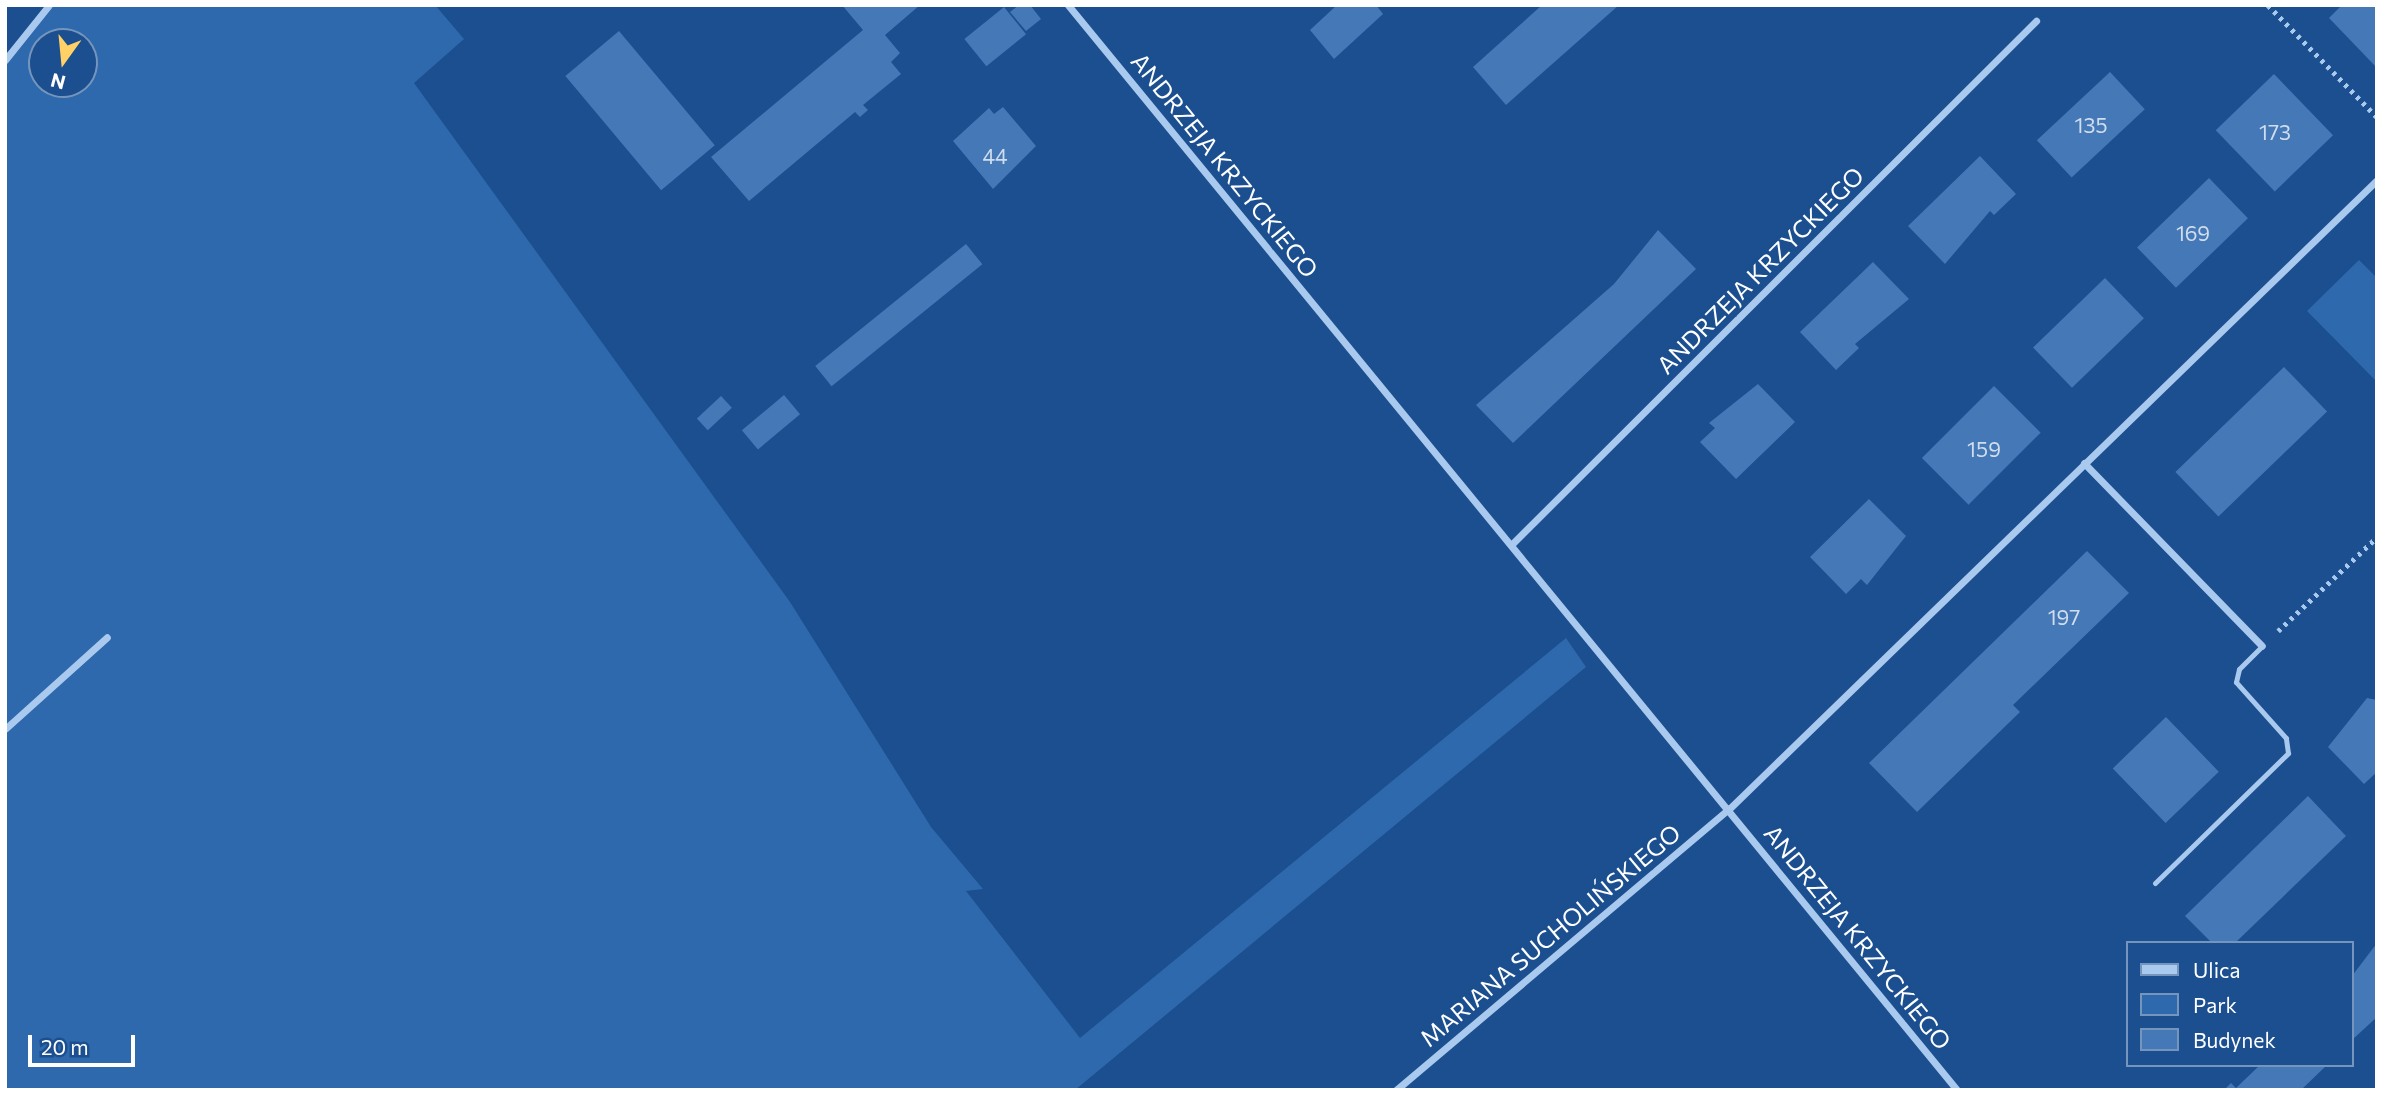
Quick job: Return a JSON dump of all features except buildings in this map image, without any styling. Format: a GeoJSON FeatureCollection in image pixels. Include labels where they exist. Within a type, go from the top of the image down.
{"type":"FeatureCollection","features":[{"type":"Feature","properties":{"kind":"street"},"geometry":{"type":"LineString","coordinates":[[5,60],[49,5]]}},
{"type":"Feature","properties":{"kind":"street","name":"ANDRZEJA KRZYCKIEGO"},"geometry":{"type":"LineString","coordinates":[[1068,5],[1957,1090]]}},
{"type":"Feature","properties":{"kind":"street","name":"ANDRZEJA KRZYCKIEGO"},"geometry":{"type":"LineString","coordinates":[[1511,545],[2036,21]]}},
{"type":"Feature","properties":{"kind":"street"},"geometry":{"type":"LineString","coordinates":[[1729,810],[2377,180]]}},
{"type":"Feature","properties":{"kind":"street"},"geometry":{"type":"LineString","coordinates":[[2084,463],[2262,646]]}},
{"type":"Feature","properties":{"kind":"street"},"geometry":{"type":"LineString","coordinates":[[5,729],[107,638]]}},
{"type":"Feature","properties":{"kind":"street","name":"MARIANA SUCHOLIŃSKIEGO"},"geometry":{"type":"LineString","coordinates":[[1396,1090],[1729,810]]}},
{"type":"Feature","properties":{"kind":"lane"},"geometry":{"type":"LineString","coordinates":[[2155,883],[2288,753],[2286,738],[2236,682],[2239,669],[2262,646]]}},
{"type":"Feature","properties":{"kind":"path"},"geometry":{"type":"LineString","coordinates":[[2268,5],[2377,117]]}},
{"type":"Feature","properties":{"kind":"path"},"geometry":{"type":"LineString","coordinates":[[2262,646],[2377,537]]}},
{"type":"Feature","properties":{"kind":"green space"},"geometry":{"type":"Polygon","coordinates":[[[49,5],[435,5],[464,39],[414,83],[790,602],[931,827],[983,889],[966,891],[1080,1038],[1566,638],[1586,667],[1075,1090],[5,1090],[5,60],[28,31],[28,98],[98,98],[98,28],[31,28],[49,5]]]}},
{"type":"Feature","properties":{"kind":"green space"},"geometry":{"type":"Polygon","coordinates":[[[2359,260],[2377,278],[2377,382],[2307,311],[2359,260]]]}}]}
